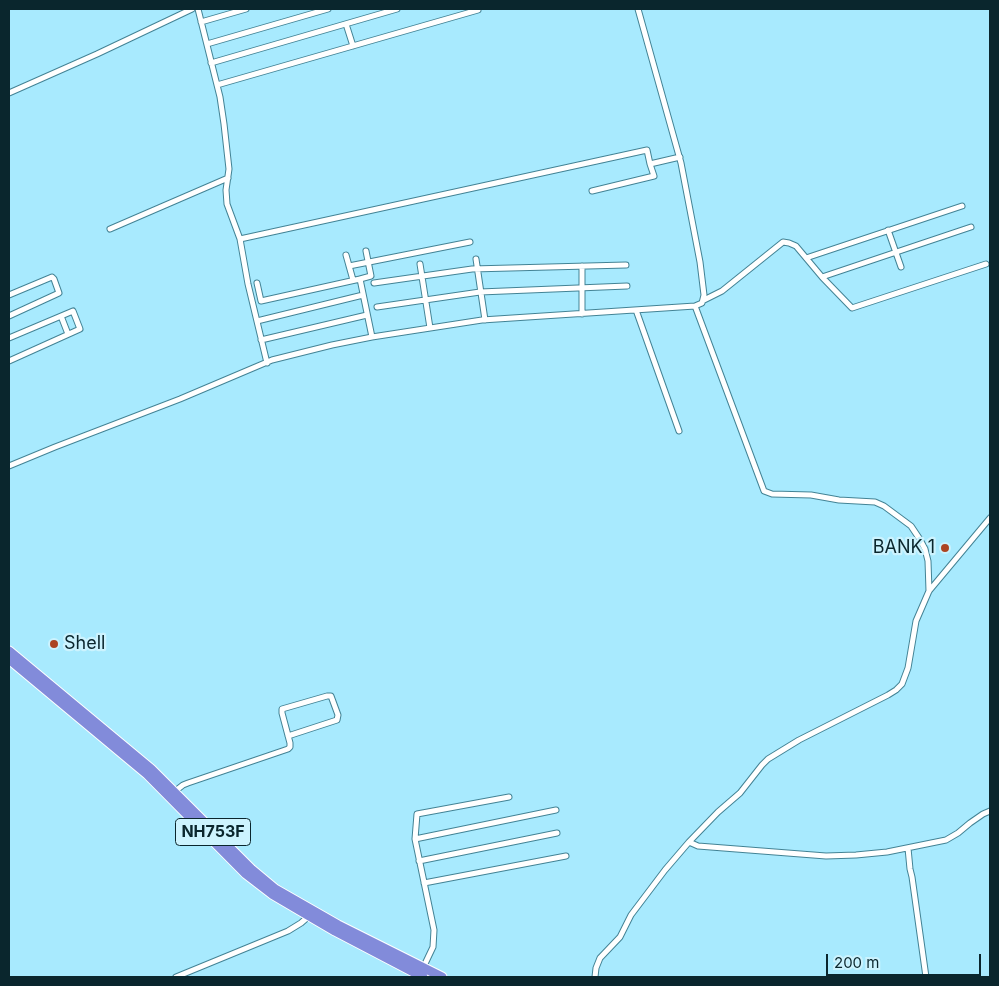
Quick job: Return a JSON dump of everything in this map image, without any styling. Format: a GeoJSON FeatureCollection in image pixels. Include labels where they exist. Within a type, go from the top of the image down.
{"type":"FeatureCollection","features":[{"type":"Feature","properties":{"kind":"highway","name":"NH753F"},"geometry":{"type":"LineString","coordinates":[[9,651],[151,769],[251,869],[275,889],[421,974]]}},
{"type":"Feature","properties":{"kind":"highway","name":"NH753F"},"geometry":{"type":"LineString","coordinates":[[9,659],[146,774],[246,874],[272,894],[340,934],[421,974],[442,977]]}},
{"type":"Feature","properties":{"kind":"street"},"geometry":{"type":"LineString","coordinates":[[9,93],[192,9]]}},
{"type":"Feature","properties":{"kind":"street"},"geometry":{"type":"LineString","coordinates":[[198,9],[217,86],[224,124],[229,169],[226,204],[240,239],[248,284],[267,363]]}},
{"type":"Feature","properties":{"kind":"street"},"geometry":{"type":"LineString","coordinates":[[201,22],[246,9]]}},
{"type":"Feature","properties":{"kind":"street"},"geometry":{"type":"LineString","coordinates":[[207,44],[328,9]]}},
{"type":"Feature","properties":{"kind":"street"},"geometry":{"type":"LineString","coordinates":[[211,63],[397,9]]}},
{"type":"Feature","properties":{"kind":"street"},"geometry":{"type":"LineString","coordinates":[[638,9],[680,157],[700,262],[704,300]]}},
{"type":"Feature","properties":{"kind":"street"},"geometry":{"type":"LineString","coordinates":[[217,86],[466,11],[478,10]]}},
{"type":"Feature","properties":{"kind":"street"},"geometry":{"type":"LineString","coordinates":[[346,24],[353,46]]}},
{"type":"Feature","properties":{"kind":"street"},"geometry":{"type":"LineString","coordinates":[[240,239],[647,150],[654,176],[592,191]]}},
{"type":"Feature","properties":{"kind":"street"},"geometry":{"type":"LineString","coordinates":[[650,164],[680,157]]}},
{"type":"Feature","properties":{"kind":"street"},"geometry":{"type":"LineString","coordinates":[[110,229],[228,178]]}},
{"type":"Feature","properties":{"kind":"street"},"geometry":{"type":"LineString","coordinates":[[806,258],[962,206]]}},
{"type":"Feature","properties":{"kind":"street"},"geometry":{"type":"LineString","coordinates":[[822,277],[971,227]]}},
{"type":"Feature","properties":{"kind":"street"},"geometry":{"type":"LineString","coordinates":[[888,230],[901,267]]}},
{"type":"Feature","properties":{"kind":"street"},"geometry":{"type":"LineString","coordinates":[[349,266],[470,242]]}},
{"type":"Feature","properties":{"kind":"street"},"geometry":{"type":"LineString","coordinates":[[9,466],[267,363],[332,346],[372,337],[484,320],[695,306],[722,291],[783,242],[796,246],[852,308],[986,264]]}},
{"type":"Feature","properties":{"kind":"street"},"geometry":{"type":"LineString","coordinates":[[257,283],[260,301],[371,276],[366,251]]}},
{"type":"Feature","properties":{"kind":"street"},"geometry":{"type":"LineString","coordinates":[[346,255],[352,280]]}},
{"type":"Feature","properties":{"kind":"street"},"geometry":{"type":"LineString","coordinates":[[476,259],[484,320]]}},
{"type":"Feature","properties":{"kind":"street"},"geometry":{"type":"LineString","coordinates":[[420,264],[430,328]]}},
{"type":"Feature","properties":{"kind":"street"},"geometry":{"type":"LineString","coordinates":[[374,283],[478,269],[626,265]]}},
{"type":"Feature","properties":{"kind":"street"},"geometry":{"type":"LineString","coordinates":[[582,266],[582,314]]}},
{"type":"Feature","properties":{"kind":"street"},"geometry":{"type":"LineString","coordinates":[[9,295],[52,277],[59,292],[57,295],[9,316]]}},
{"type":"Feature","properties":{"kind":"street"},"geometry":{"type":"LineString","coordinates":[[360,279],[372,337]]}},
{"type":"Feature","properties":{"kind":"street"},"geometry":{"type":"LineString","coordinates":[[377,308],[481,292],[627,286]]}},
{"type":"Feature","properties":{"kind":"street"},"geometry":{"type":"LineString","coordinates":[[257,321],[363,295]]}},
{"type":"Feature","properties":{"kind":"street"},"geometry":{"type":"LineString","coordinates":[[695,306],[764,491],[772,494],[812,495],[839,500],[875,502],[884,506],[911,526],[925,549],[928,561],[929,590]]}},
{"type":"Feature","properties":{"kind":"street"},"geometry":{"type":"LineString","coordinates":[[636,310],[679,431]]}},
{"type":"Feature","properties":{"kind":"street"},"geometry":{"type":"LineString","coordinates":[[9,338],[73,311],[80,329],[9,361]]}},
{"type":"Feature","properties":{"kind":"street"},"geometry":{"type":"LineString","coordinates":[[261,340],[367,315]]}},
{"type":"Feature","properties":{"kind":"street"},"geometry":{"type":"LineString","coordinates":[[61,316],[68,334]]}},
{"type":"Feature","properties":{"kind":"street"},"geometry":{"type":"LineString","coordinates":[[595,977],[600,958],[620,937],[631,915],[645,896],[688,842],[740,793],[768,759],[799,740],[896,690],[902,684],[910,658],[916,621],[929,590],[990,518]]}},
{"type":"Feature","properties":{"kind":"street"},"geometry":{"type":"LineString","coordinates":[[174,792],[188,783],[288,749],[290,745],[282,710],[331,696],[338,715],[336,720],[288,736]]}},
{"type":"Feature","properties":{"kind":"street"},"geometry":{"type":"LineString","coordinates":[[421,974],[433,947],[434,930],[415,839],[417,814],[509,797]]}},
{"type":"Feature","properties":{"kind":"street"},"geometry":{"type":"LineString","coordinates":[[415,839],[556,810]]}},
{"type":"Feature","properties":{"kind":"street"},"geometry":{"type":"LineString","coordinates":[[688,842],[698,846],[826,856],[887,852],[946,840],[990,811]]}},
{"type":"Feature","properties":{"kind":"street"},"geometry":{"type":"LineString","coordinates":[[419,861],[557,833]]}},
{"type":"Feature","properties":{"kind":"street"},"geometry":{"type":"LineString","coordinates":[[908,848],[926,977]]}},
{"type":"Feature","properties":{"kind":"street"},"geometry":{"type":"LineString","coordinates":[[424,883],[566,856]]}},
{"type":"Feature","properties":{"kind":"street"},"geometry":{"type":"LineString","coordinates":[[176,977],[288,931],[302,923],[309,916]]}},
{"type":"Feature","properties":{"kind":"place","name":"BANK 1"},"geometry":{"type":"Point","coordinates":[945,548]}},
{"type":"Feature","properties":{"kind":"place","name":"Shell"},"geometry":{"type":"Point","coordinates":[54,644]}}]}
